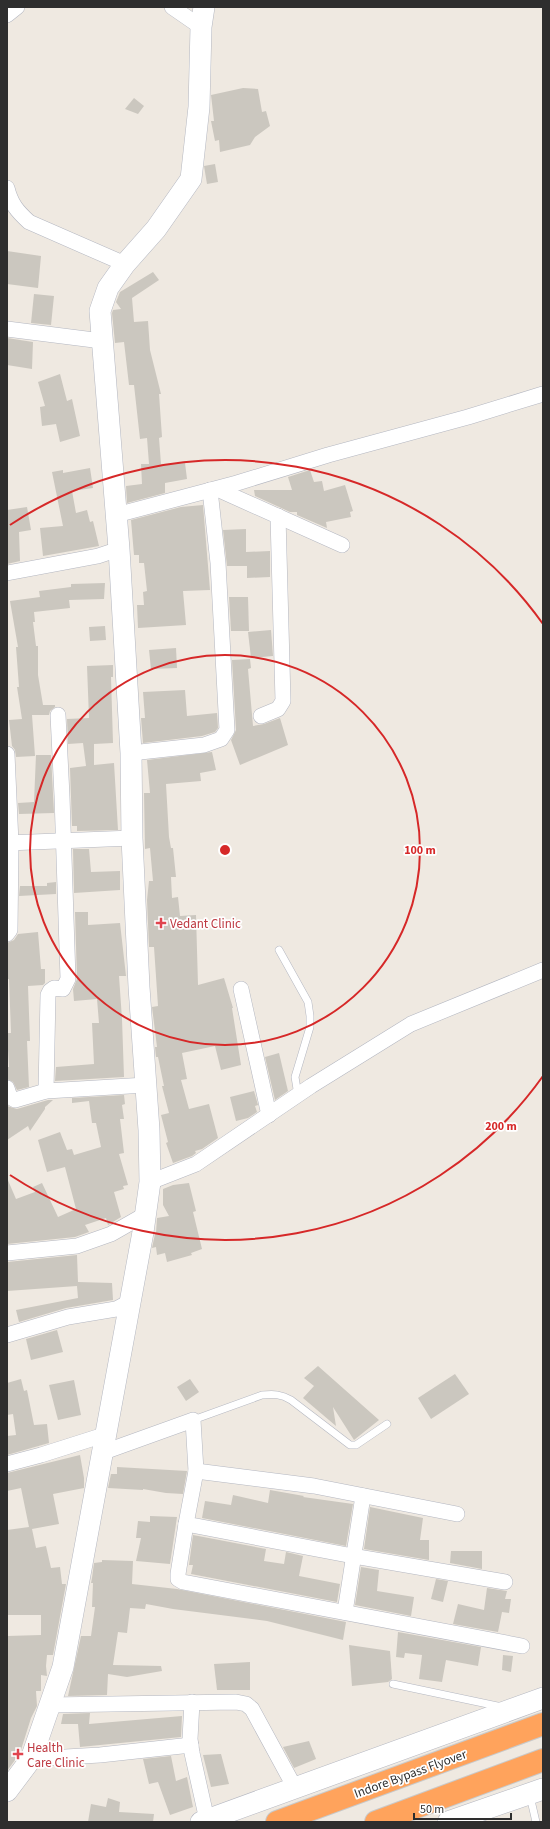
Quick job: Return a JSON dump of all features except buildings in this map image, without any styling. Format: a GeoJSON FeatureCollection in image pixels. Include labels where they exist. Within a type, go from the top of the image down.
{"type":"FeatureCollection","features":[{"type":"Feature","properties":{"kind":"highway","name":"Indore Bypass Flyover"},"geometry":{"type":"LineString","coordinates":[[277,1822],[543,1724]]}},
{"type":"Feature","properties":{"kind":"highway"},"geometry":{"type":"LineString","coordinates":[[376,1822],[543,1760]]}},
{"type":"Feature","properties":{"kind":"main road"},"geometry":{"type":"LineString","coordinates":[[7,1791],[16,1782],[31,1759],[63,1667],[131,1301],[150,1182],[132,838],[131,753],[119,549],[100,311],[108,288],[125,264],[156,229],[191,179],[199,107],[201,27],[204,7]]}},
{"type":"Feature","properties":{"kind":"main road"},"geometry":{"type":"LineString","coordinates":[[204,1821],[543,1698]]}},
{"type":"Feature","properties":{"kind":"main road"},"geometry":{"type":"LineString","coordinates":[[448,1822],[536,1791]]}},
{"type":"Feature","properties":{"kind":"street"},"geometry":{"type":"LineString","coordinates":[[7,15],[17,7]]}},
{"type":"Feature","properties":{"kind":"street"},"geometry":{"type":"LineString","coordinates":[[172,7],[201,27]]}},
{"type":"Feature","properties":{"kind":"street"},"geometry":{"type":"LineString","coordinates":[[7,188],[11,202],[17,211],[29,222],[125,264]]}},
{"type":"Feature","properties":{"kind":"street"},"geometry":{"type":"LineString","coordinates":[[7,329],[102,341]]}},
{"type":"Feature","properties":{"kind":"street"},"geometry":{"type":"LineString","coordinates":[[116,515],[214,490],[336,453],[475,415],[543,394]]}},
{"type":"Feature","properties":{"kind":"street"},"geometry":{"type":"LineString","coordinates":[[214,490],[278,516],[342,545]]}},
{"type":"Feature","properties":{"kind":"street"},"geometry":{"type":"LineString","coordinates":[[131,753],[204,745],[222,739],[227,730],[214,490]]}},
{"type":"Feature","properties":{"kind":"street"},"geometry":{"type":"LineString","coordinates":[[261,716],[278,709],[283,701],[278,516]]}},
{"type":"Feature","properties":{"kind":"street"},"geometry":{"type":"LineString","coordinates":[[7,572],[98,556],[119,549]]}},
{"type":"Feature","properties":{"kind":"street"},"geometry":{"type":"LineString","coordinates":[[46,1091],[48,995],[54,988],[63,988],[68,979],[64,841],[58,715]]}},
{"type":"Feature","properties":{"kind":"street"},"geometry":{"type":"LineString","coordinates":[[7,754],[10,930],[7,934]]}},
{"type":"Feature","properties":{"kind":"street"},"geometry":{"type":"LineString","coordinates":[[9,843],[132,838]]}},
{"type":"Feature","properties":{"kind":"street"},"geometry":{"type":"LineString","coordinates":[[150,1182],[196,1164],[298,1095],[411,1024],[543,970]]}},
{"type":"Feature","properties":{"kind":"street"},"geometry":{"type":"LineString","coordinates":[[241,989],[269,1115]]}},
{"type":"Feature","properties":{"kind":"street"},"geometry":{"type":"LineString","coordinates":[[7,1088],[10,1096],[15,1100],[46,1091],[146,1085]]}},
{"type":"Feature","properties":{"kind":"street"},"geometry":{"type":"LineString","coordinates":[[7,1253],[77,1246],[111,1234],[146,1214]]}},
{"type":"Feature","properties":{"kind":"street"},"geometry":{"type":"LineString","coordinates":[[7,1335],[68,1317],[116,1310],[131,1301]]}},
{"type":"Feature","properties":{"kind":"street"},"geometry":{"type":"LineString","coordinates":[[7,1464],[41,1455],[105,1443],[193,1420],[196,1471],[178,1579],[183,1582],[522,1646]]}},
{"type":"Feature","properties":{"kind":"street"},"geometry":{"type":"LineString","coordinates":[[196,1471],[314,1486],[457,1514]]}},
{"type":"Feature","properties":{"kind":"street"},"geometry":{"type":"LineString","coordinates":[[345,1612],[363,1496]]}},
{"type":"Feature","properties":{"kind":"street"},"geometry":{"type":"LineString","coordinates":[[186,1524],[353,1556],[505,1582]]}},
{"type":"Feature","properties":{"kind":"street"},"geometry":{"type":"LineString","coordinates":[[192,1702],[191,1745],[204,1821]]}},
{"type":"Feature","properties":{"kind":"street"},"geometry":{"type":"LineString","coordinates":[[50,1705],[236,1702],[249,1706],[258,1718],[295,1788]]}},
{"type":"Feature","properties":{"kind":"street"},"geometry":{"type":"LineString","coordinates":[[31,1759],[100,1755],[191,1745]]}},
{"type":"Feature","properties":{"kind":"lane"},"geometry":{"type":"LineString","coordinates":[[279,950],[308,1002],[310,1016],[310,1027],[295,1077],[298,1095]]}},
{"type":"Feature","properties":{"kind":"lane"},"geometry":{"type":"LineString","coordinates":[[193,1420],[262,1395],[274,1394],[284,1396],[291,1400],[350,1445],[356,1445],[387,1424]]}},
{"type":"Feature","properties":{"kind":"lane"},"geometry":{"type":"LineString","coordinates":[[393,1684],[514,1709]]}},
{"type":"Feature","properties":{"kind":"lane"},"geometry":{"type":"LineString","coordinates":[[536,1791],[536,1822]]}},
{"type":"Feature","properties":{"kind":"place","name":"Vedant Clinic"},"geometry":{"type":"Point","coordinates":[161,923]}},
{"type":"Feature","properties":{"kind":"place","name":"Health Care Clinic"},"geometry":{"type":"Point","coordinates":[18,1754]}}]}
